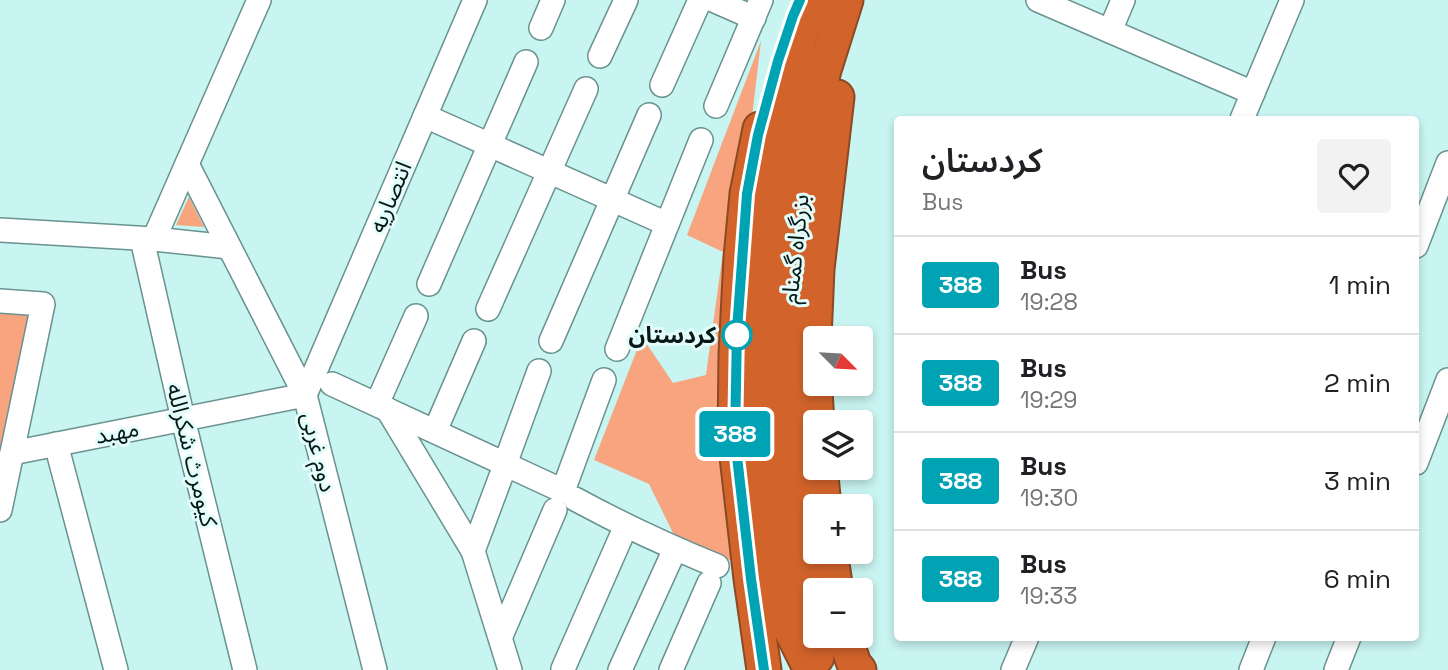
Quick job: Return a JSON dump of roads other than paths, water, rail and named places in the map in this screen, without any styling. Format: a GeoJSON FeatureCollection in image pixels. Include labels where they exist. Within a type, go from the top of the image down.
{"type":"FeatureCollection","features":[{"type":"Feature","properties":{"kind":"highway"},"geometry":{"type":"LineString","coordinates":[[764,670],[735,439],[741,258],[747,194],[758,135],[778,61],[800,0]]}},
{"type":"Feature","properties":{"kind":"highway"},"geometry":{"type":"LineString","coordinates":[[816,410],[813,362],[817,268],[839,81],[840,2]]}},
{"type":"Feature","properties":{"kind":"highway"},"geometry":{"type":"LineString","coordinates":[[811,670],[790,628],[781,592],[761,438],[759,344],[763,272],[779,130],[800,36],[840,2]]}},
{"type":"Feature","properties":{"kind":"highway","name":"بزرگراه گمنام"},"geometry":{"type":"LineString","coordinates":[[819,670],[788,438],[789,291],[790,264],[807,141],[840,2]]}},
{"type":"Feature","properties":{"kind":"highway"},"geometry":{"type":"LineString","coordinates":[[848,648],[859,670]]}},
{"type":"Feature","properties":{"kind":"street"},"geometry":{"type":"LineString","coordinates":[[148,239],[187,164],[258,0]]}},
{"type":"Feature","properties":{"kind":"street","name":"انتصاریه"},"geometry":{"type":"LineString","coordinates":[[305,395],[475,0]]}},
{"type":"Feature","properties":{"kind":"street"},"geometry":{"type":"LineString","coordinates":[[541,27],[553,0]]}},
{"type":"Feature","properties":{"kind":"street"},"geometry":{"type":"LineString","coordinates":[[600,56],[626,0]]}},
{"type":"Feature","properties":{"kind":"street"},"geometry":{"type":"LineString","coordinates":[[662,85],[700,0]]}},
{"type":"Feature","properties":{"kind":"street"},"geometry":{"type":"LineString","coordinates":[[713,0],[758,9],[716,106]]}},
{"type":"Feature","properties":{"kind":"street"},"geometry":{"type":"LineString","coordinates":[[1038,0],[1253,93]]}},
{"type":"Feature","properties":{"kind":"street"},"geometry":{"type":"LineString","coordinates":[[1110,31],[1123,0]]}},
{"type":"Feature","properties":{"kind":"street"},"geometry":{"type":"LineString","coordinates":[[1243,116],[1292,0]]}},
{"type":"Feature","properties":{"kind":"street"},"geometry":{"type":"LineString","coordinates":[[429,284],[526,62]]}},
{"type":"Feature","properties":{"kind":"street"},"geometry":{"type":"LineString","coordinates":[[488,310],[586,89]]}},
{"type":"Feature","properties":{"kind":"street"},"geometry":{"type":"LineString","coordinates":[[551,341],[649,115]]}},
{"type":"Feature","properties":{"kind":"street"},"geometry":{"type":"LineString","coordinates":[[425,116],[667,224]]}},
{"type":"Feature","properties":{"kind":"street"},"geometry":{"type":"LineString","coordinates":[[617,349],[702,140]]}},
{"type":"Feature","properties":{"kind":"street"},"geometry":{"type":"LineString","coordinates":[[1419,238],[1448,163]]}},
{"type":"Feature","properties":{"kind":"street","name":"دوم غربی"},"geometry":{"type":"LineString","coordinates":[[187,164],[305,395],[375,670]]}},
{"type":"Feature","properties":{"kind":"street"},"geometry":{"type":"LineString","coordinates":[[0,230],[229,247]]}},
{"type":"Feature","properties":{"kind":"street","name":"کیومرث شکرالله"},"geometry":{"type":"LineString","coordinates":[[148,239],[183,419],[245,670]]}},
{"type":"Feature","properties":{"kind":"street"},"geometry":{"type":"LineString","coordinates":[[0,301],[44,304],[0,510]]}},
{"type":"Feature","properties":{"kind":"street"},"geometry":{"type":"LineString","coordinates":[[383,407],[416,316]]}},
{"type":"Feature","properties":{"kind":"street"},"geometry":{"type":"LineString","coordinates":[[435,431],[474,341]]}},
{"type":"Feature","properties":{"kind":"street"},"geometry":{"type":"LineString","coordinates":[[473,551],[539,370]]}},
{"type":"Feature","properties":{"kind":"street"},"geometry":{"type":"LineString","coordinates":[[501,636],[564,500],[604,380]]}},
{"type":"Feature","properties":{"kind":"street"},"geometry":{"type":"LineString","coordinates":[[1419,455],[1448,380]]}},
{"type":"Feature","properties":{"kind":"street"},"geometry":{"type":"LineString","coordinates":[[332,384],[435,431],[503,470],[564,500],[675,549],[713,575],[671,670]]}},
{"type":"Feature","properties":{"kind":"street","name":"مهبد"},"geometry":{"type":"LineString","coordinates":[[12,453],[305,395]]}},
{"type":"Feature","properties":{"kind":"street"},"geometry":{"type":"LineString","coordinates":[[383,407],[473,551],[510,670]]}},
{"type":"Feature","properties":{"kind":"street"},"geometry":{"type":"LineString","coordinates":[[56,444],[116,670]]}},
{"type":"Feature","properties":{"kind":"street"},"geometry":{"type":"LineString","coordinates":[[562,670],[621,537]]}},
{"type":"Feature","properties":{"kind":"street"},"geometry":{"type":"LineString","coordinates":[[620,670],[675,549]]}},
{"type":"Feature","properties":{"kind":"street"},"geometry":{"type":"LineString","coordinates":[[1013,670],[1025,641]]}},
{"type":"Feature","properties":{"kind":"street"},"geometry":{"type":"LineString","coordinates":[[1251,670],[1262,641]]}},
{"type":"Feature","properties":{"kind":"street"},"geometry":{"type":"LineString","coordinates":[[1336,670],[1347,641]]}},
{"type":"Feature","properties":{"kind":"place","name":"کردستان"},"geometry":{"type":"Point","coordinates":[737,335]}}]}
